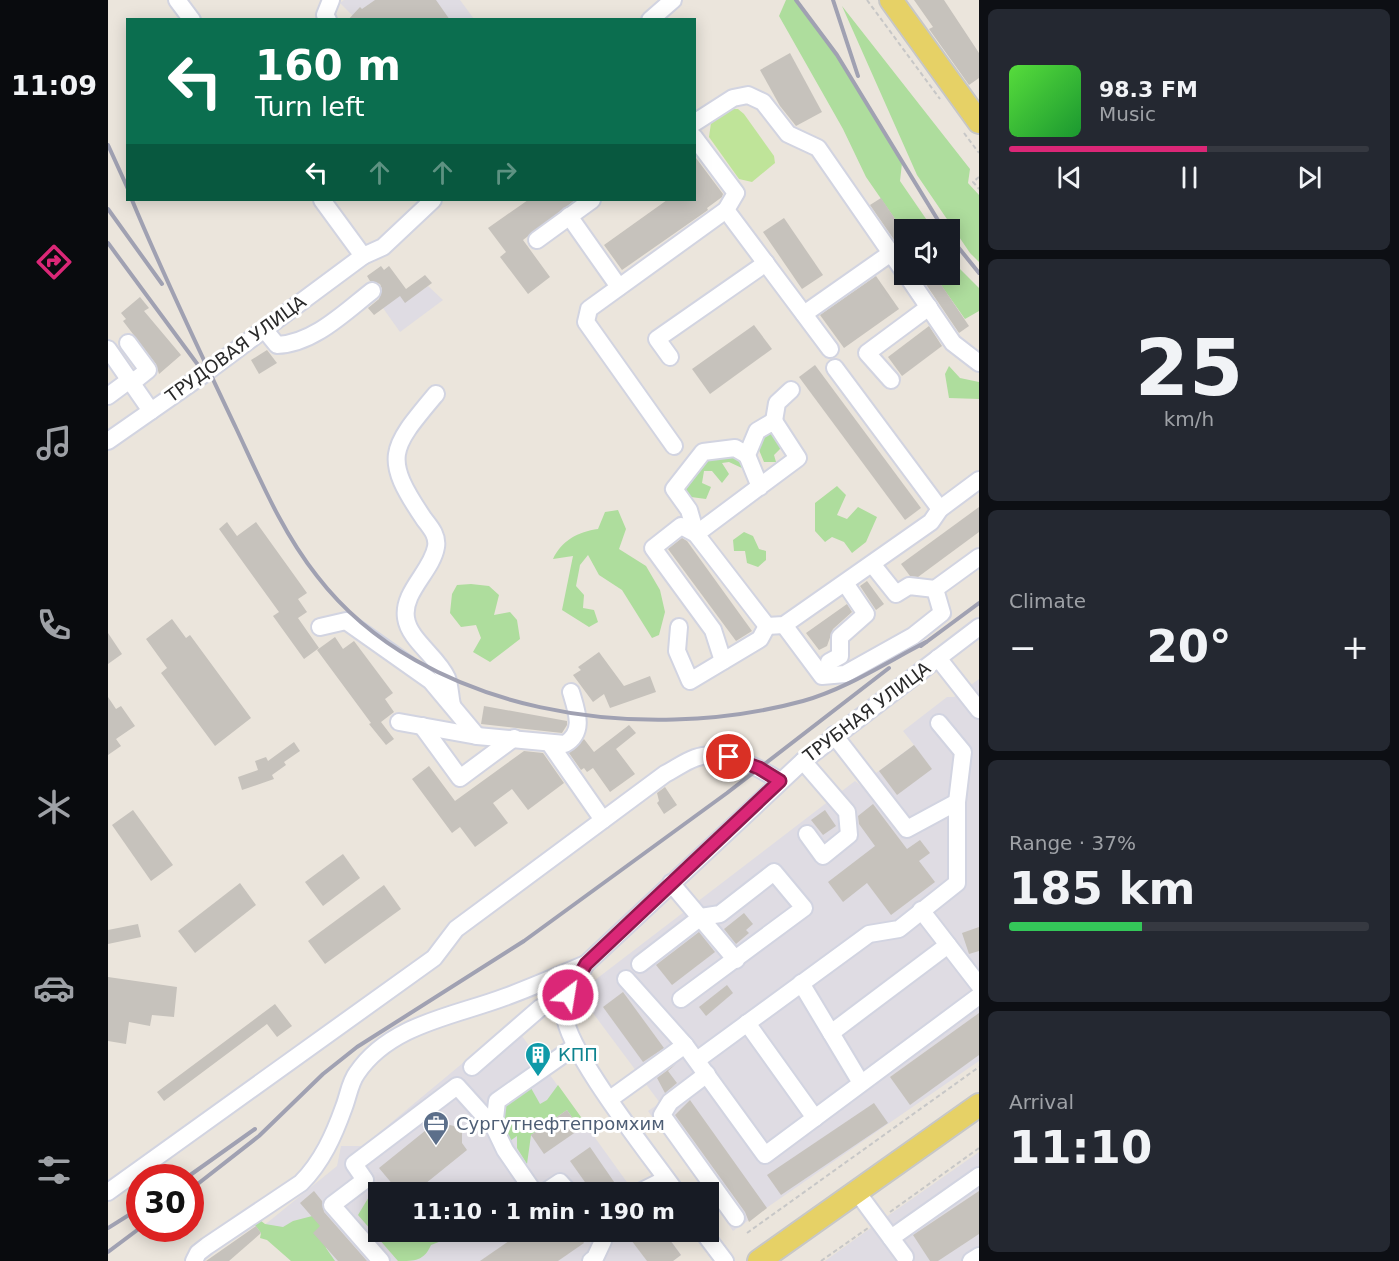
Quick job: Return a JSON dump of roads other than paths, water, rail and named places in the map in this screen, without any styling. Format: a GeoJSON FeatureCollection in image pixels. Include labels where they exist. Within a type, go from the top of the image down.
{"type":"FeatureCollection","features":[{"type":"Feature","properties":{"kind":"main road"},"geometry":{"type":"LineString","coordinates":[[891,0],[969,123]]}},
{"type":"Feature","properties":{"kind":"main road"},"geometry":{"type":"LineString","coordinates":[[759,1261],[979,1105]]}},
{"type":"Feature","properties":{"kind":"street"},"geometry":{"type":"LineString","coordinates":[[177,0],[190,18]]}},
{"type":"Feature","properties":{"kind":"street"},"geometry":{"type":"LineString","coordinates":[[327,18],[325,15],[331,0]]}},
{"type":"Feature","properties":{"kind":"street"},"geometry":{"type":"LineString","coordinates":[[652,18],[673,0]]}},
{"type":"Feature","properties":{"kind":"street"},"geometry":{"type":"LineString","coordinates":[[696,122],[733,98],[748,95],[763,102],[788,134],[818,148],[894,257]]}},
{"type":"Feature","properties":{"kind":"street"},"geometry":{"type":"LineString","coordinates":[[674,446],[586,322],[589,309],[726,210],[736,193],[696,140]]}},
{"type":"Feature","properties":{"kind":"street"},"geometry":{"type":"LineString","coordinates":[[323,201],[363,256]]}},
{"type":"Feature","properties":{"kind":"street","name":"ТРУДОВАЯ УЛИЦА"},"geometry":{"type":"LineString","coordinates":[[108,441],[363,256],[383,247],[432,201]]}},
{"type":"Feature","properties":{"kind":"street"},"geometry":{"type":"LineString","coordinates":[[537,240],[591,201]]}},
{"type":"Feature","properties":{"kind":"street"},"geometry":{"type":"LineString","coordinates":[[726,210],[830,349]]}},
{"type":"Feature","properties":{"kind":"street"},"geometry":{"type":"LineString","coordinates":[[569,216],[620,287]]}},
{"type":"Feature","properties":{"kind":"street"},"geometry":{"type":"LineString","coordinates":[[804,314],[891,253]]}},
{"type":"Feature","properties":{"kind":"street"},"geometry":{"type":"LineString","coordinates":[[670,357],[657,339],[766,263]]}},
{"type":"Feature","properties":{"kind":"street"},"geometry":{"type":"LineString","coordinates":[[913,285],[953,343],[979,363]]}},
{"type":"Feature","properties":{"kind":"street"},"geometry":{"type":"LineString","coordinates":[[264,329],[277,345],[293,345],[332,323],[372,291]]}},
{"type":"Feature","properties":{"kind":"street"},"geometry":{"type":"LineString","coordinates":[[891,380],[867,353],[929,307]]}},
{"type":"Feature","properties":{"kind":"street"},"geometry":{"type":"LineString","coordinates":[[108,396],[148,370],[128,343]]}},
{"type":"Feature","properties":{"kind":"street"},"geometry":{"type":"LineString","coordinates":[[108,349],[132,380],[151,411]]}},
{"type":"Feature","properties":{"kind":"street"},"geometry":{"type":"LineString","coordinates":[[835,368],[940,509]]}},
{"type":"Feature","properties":{"kind":"street"},"geometry":{"type":"LineString","coordinates":[[696,534],[798,458],[774,421],[777,403],[791,390]]}},
{"type":"Feature","properties":{"kind":"street"},"geometry":{"type":"LineString","coordinates":[[436,394],[403,433],[395,454],[397,473],[407,493],[436,536],[436,549],[409,601],[406,618],[416,636],[434,656],[447,678],[452,705]]}},
{"type":"Feature","properties":{"kind":"street"},"geometry":{"type":"LineString","coordinates":[[747,455],[757,431],[774,421]]}},
{"type":"Feature","properties":{"kind":"street"},"geometry":{"type":"LineString","coordinates":[[760,487],[747,455],[735,448],[703,452],[674,489],[689,510],[696,534],[767,626]]}},
{"type":"Feature","properties":{"kind":"street"},"geometry":{"type":"LineString","coordinates":[[767,626],[784,625],[845,583],[931,522],[940,509],[979,480]]}},
{"type":"Feature","properties":{"kind":"street"},"geometry":{"type":"LineString","coordinates":[[696,534],[681,526],[653,548],[713,630],[723,661]]}},
{"type":"Feature","properties":{"kind":"street"},"geometry":{"type":"LineString","coordinates":[[872,564],[896,594],[909,586],[935,589],[979,557]]}},
{"type":"Feature","properties":{"kind":"street"},"geometry":{"type":"LineString","coordinates":[[829,662],[840,656],[840,637],[866,614],[845,583]]}},
{"type":"Feature","properties":{"kind":"street"},"geometry":{"type":"LineString","coordinates":[[784,625],[822,676],[845,674],[913,636],[942,613],[935,589]]}},
{"type":"Feature","properties":{"kind":"street"},"geometry":{"type":"LineString","coordinates":[[320,627],[346,621],[431,681],[477,736]]}},
{"type":"Feature","properties":{"kind":"street"},"geometry":{"type":"LineString","coordinates":[[679,627],[677,651],[690,681],[760,639],[767,626]]}},
{"type":"Feature","properties":{"kind":"street","name":"ТРУБНАЯ УЛИЦА"},"geometry":{"type":"LineString","coordinates":[[668,1182],[574,1047],[565,1016],[568,995],[586,964],[780,781],[834,735],[979,627]]}},
{"type":"Feature","properties":{"kind":"street"},"geometry":{"type":"LineString","coordinates":[[938,658],[979,710]]}},
{"type":"Feature","properties":{"kind":"street"},"geometry":{"type":"LineString","coordinates":[[399,722],[477,736],[565,744],[573,739],[578,730],[578,714],[571,693]]}},
{"type":"Feature","properties":{"kind":"street"},"geometry":{"type":"LineString","coordinates":[[736,1218],[662,1115],[670,1102],[702,1067],[747,1023],[869,934],[899,929],[957,883],[957,802],[963,753],[939,723]]}},
{"type":"Feature","properties":{"kind":"street"},"geometry":{"type":"LineString","coordinates":[[422,726],[460,778],[514,738]]}},
{"type":"Feature","properties":{"kind":"street"},"geometry":{"type":"LineString","coordinates":[[834,735],[907,829],[957,802]]}},
{"type":"Feature","properties":{"kind":"street"},"geometry":{"type":"LineString","coordinates":[[550,744],[603,820]]}},
{"type":"Feature","properties":{"kind":"street"},"geometry":{"type":"LineString","coordinates":[[108,1192],[434,958],[456,929],[665,774],[696,757],[729,757],[759,768],[780,781]]}},
{"type":"Feature","properties":{"kind":"street"},"geometry":{"type":"LineString","coordinates":[[803,761],[847,812],[849,835],[823,856],[807,834]]}},
{"type":"Feature","properties":{"kind":"street"},"geometry":{"type":"LineString","coordinates":[[640,964],[701,916],[720,914],[774,872],[804,908],[681,999]]}},
{"type":"Feature","properties":{"kind":"street"},"geometry":{"type":"LineString","coordinates":[[671,883],[736,960]]}},
{"type":"Feature","properties":{"kind":"street"},"geometry":{"type":"LineString","coordinates":[[921,910],[979,984]]}},
{"type":"Feature","properties":{"kind":"street"},"geometry":{"type":"LineString","coordinates":[[831,1033],[948,945]]}},
{"type":"Feature","properties":{"kind":"street"},"geometry":{"type":"LineString","coordinates":[[194,1261],[198,1253],[207,1246],[292,1189],[311,1172],[326,1150],[355,1075],[382,1049],[411,1029],[442,1016],[504,997],[586,964]]}},
{"type":"Feature","properties":{"kind":"street"},"geometry":{"type":"LineString","coordinates":[[626,979],[685,1045],[765,1155],[979,996]]}},
{"type":"Feature","properties":{"kind":"street"},"geometry":{"type":"LineString","coordinates":[[801,983],[861,1083]]}},
{"type":"Feature","properties":{"kind":"street"},"geometry":{"type":"LineString","coordinates":[[472,1067],[540,1008],[568,995]]}},
{"type":"Feature","properties":{"kind":"street"},"geometry":{"type":"LineString","coordinates":[[747,1023],[815,1118]]}},
{"type":"Feature","properties":{"kind":"street"},"geometry":{"type":"LineString","coordinates":[[610,1099],[685,1045]]}},
{"type":"Feature","properties":{"kind":"street"},"geometry":{"type":"LineString","coordinates":[[494,1127],[497,1101],[574,1047]]}},
{"type":"Feature","properties":{"kind":"street"},"geometry":{"type":"LineString","coordinates":[[381,1261],[332,1205],[365,1180],[354,1164],[457,1086],[494,1127],[505,1150],[527,1182]]}},
{"type":"Feature","properties":{"kind":"street"},"geometry":{"type":"LineString","coordinates":[[891,1238],[979,1176]]}},
{"type":"Feature","properties":{"kind":"street"},"geometry":{"type":"LineString","coordinates":[[857,1192],[905,1257]]}},
{"type":"Feature","properties":{"kind":"street"},"geometry":{"type":"LineString","coordinates":[[591,1261],[596,1258],[603,1242]]}},
{"type":"Feature","properties":{"kind":"street"},"geometry":{"type":"LineString","coordinates":[[711,1242],[725,1261]]}},
{"type":"Feature","properties":{"kind":"street"},"geometry":{"type":"LineString","coordinates":[[970,1261],[979,1256]]}},
{"type":"Feature","properties":{"kind":"railway"},"geometry":{"type":"LineString","coordinates":[[796,0],[837,55],[937,219]]}},
{"type":"Feature","properties":{"kind":"railway"},"geometry":{"type":"LineString","coordinates":[[833,0],[858,76]]}},
{"type":"Feature","properties":{"kind":"railway"},"geometry":{"type":"LineString","coordinates":[[108,145],[126,185]]}},
{"type":"Feature","properties":{"kind":"railway"},"geometry":{"type":"LineString","coordinates":[[132,201],[169,286],[272,505],[304,559],[362,623],[415,660],[475,688],[540,707],[607,717],[674,720],[740,714],[803,701],[851,682],[926,642]]}},
{"type":"Feature","properties":{"kind":"railway"},"geometry":{"type":"LineString","coordinates":[[108,209],[162,284]]}},
{"type":"Feature","properties":{"kind":"railway"},"geometry":{"type":"LineString","coordinates":[[108,243],[201,369]]}},
{"type":"Feature","properties":{"kind":"railway"},"geometry":{"type":"LineString","coordinates":[[960,249],[979,273]]}},
{"type":"Feature","properties":{"kind":"railway"},"geometry":{"type":"LineString","coordinates":[[921,646],[979,603]]}},
{"type":"Feature","properties":{"kind":"railway"},"geometry":{"type":"LineString","coordinates":[[204,1179],[259,1136],[323,1074],[357,1047],[524,941],[727,793],[889,668]]}},
{"type":"Feature","properties":{"kind":"railway"},"geometry":{"type":"LineString","coordinates":[[204,1165],[255,1129]]}},
{"type":"Feature","properties":{"kind":"railway"},"geometry":{"type":"LineString","coordinates":[[108,1228],[126,1217]]}},
{"type":"Feature","properties":{"kind":"railway"},"geometry":{"type":"LineString","coordinates":[[108,1252],[126,1238]]}},
{"type":"Feature","properties":{"kind":"place","name":"КПП"},"geometry":{"type":"Point","coordinates":[538,1078]}},
{"type":"Feature","properties":{"kind":"place","name":"Сургутнефтепромхим"},"geometry":{"type":"Point","coordinates":[436,1147]}}]}
